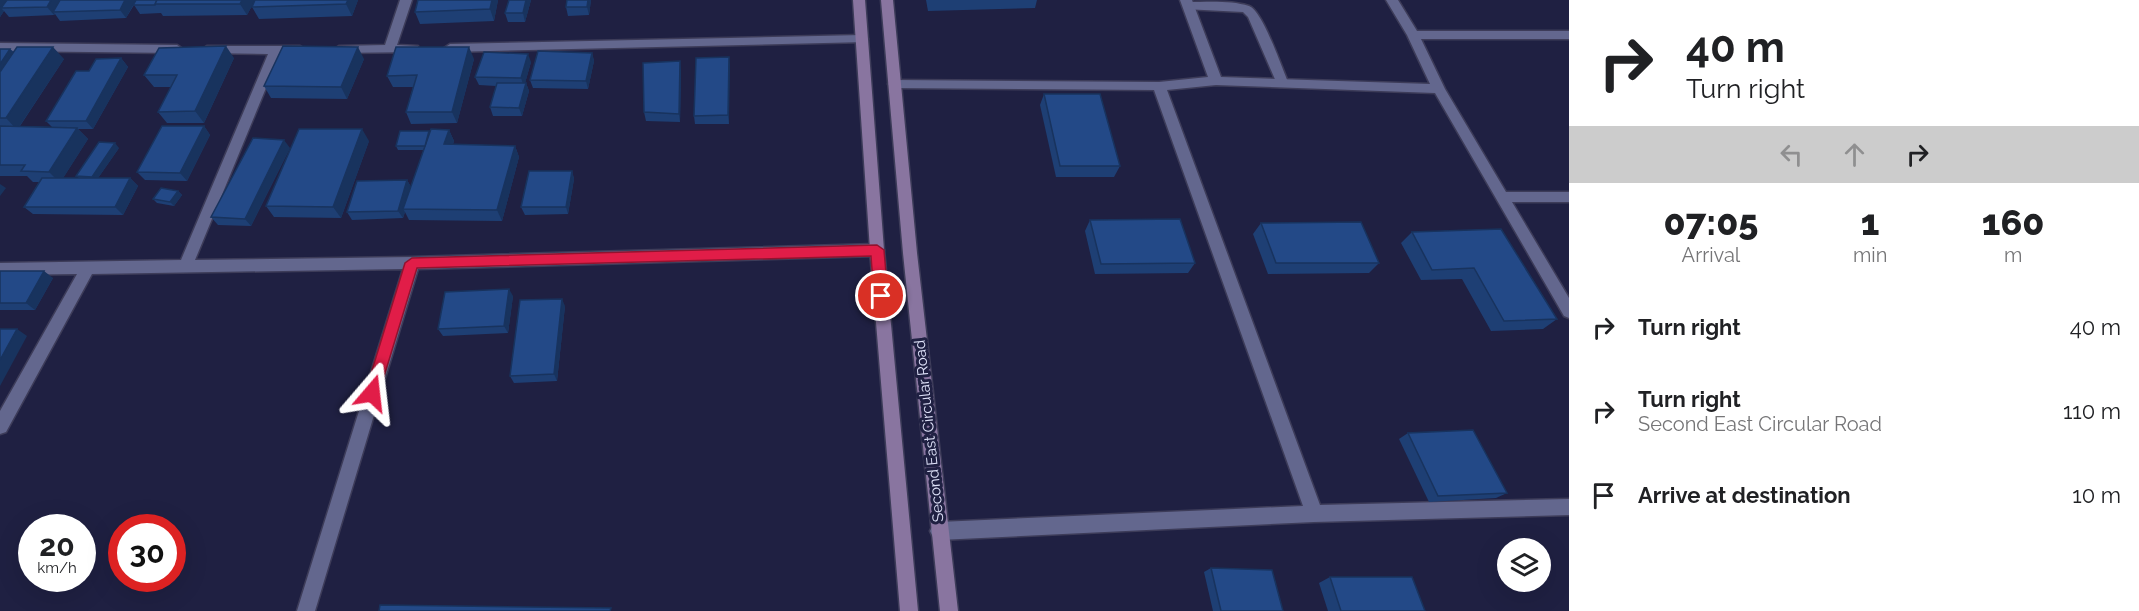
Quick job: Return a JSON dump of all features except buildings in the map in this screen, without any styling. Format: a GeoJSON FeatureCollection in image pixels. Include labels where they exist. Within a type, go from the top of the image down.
{"type":"FeatureCollection","features":[{"type":"Feature","properties":{"kind":"main road"},"geometry":{"type":"LineString","coordinates":[[859,0],[877,250],[909,611]]}},
{"type":"Feature","properties":{"kind":"main road","name":"Second East Circular Road"},"geometry":{"type":"LineString","coordinates":[[887,0],[939,531],[949,611]]}},
{"type":"Feature","properties":{"kind":"street"},"geometry":{"type":"LineString","coordinates":[[390,49],[406,0]]}},
{"type":"Feature","properties":{"kind":"street"},"geometry":{"type":"LineString","coordinates":[[1392,0],[1413,34],[1439,89],[1569,312]]}},
{"type":"Feature","properties":{"kind":"street"},"geometry":{"type":"LineString","coordinates":[[1216,81],[1187,3],[1247,9],[1253,16],[1283,84]]}},
{"type":"Feature","properties":{"kind":"street"},"geometry":{"type":"LineString","coordinates":[[1413,34],[1569,35]]}},
{"type":"Feature","properties":{"kind":"street"},"geometry":{"type":"LineString","coordinates":[[0,47],[316,50],[862,39]]}},
{"type":"Feature","properties":{"kind":"street"},"geometry":{"type":"LineString","coordinates":[[185,267],[276,50]]}},
{"type":"Feature","properties":{"kind":"street"},"geometry":{"type":"LineString","coordinates":[[894,84],[1159,86],[1216,81],[1439,89]]}},
{"type":"Feature","properties":{"kind":"street"},"geometry":{"type":"LineString","coordinates":[[1159,86],[1314,514]]}},
{"type":"Feature","properties":{"kind":"street"},"geometry":{"type":"LineString","coordinates":[[1502,197],[1569,197]]}},
{"type":"Feature","properties":{"kind":"street"},"geometry":{"type":"LineString","coordinates":[[0,269],[412,263],[877,250]]}},
{"type":"Feature","properties":{"kind":"street"},"geometry":{"type":"LineString","coordinates":[[306,611],[412,263]]}},
{"type":"Feature","properties":{"kind":"street"},"geometry":{"type":"LineString","coordinates":[[0,427],[87,268]]}},
{"type":"Feature","properties":{"kind":"street"},"geometry":{"type":"LineString","coordinates":[[939,531],[1314,514],[1569,507]]}},
{"type":"Feature","properties":{"kind":"route"},"geometry":{"type":"LineString","coordinates":[[372,393],[412,263],[877,250],[881,296]]}}]}
